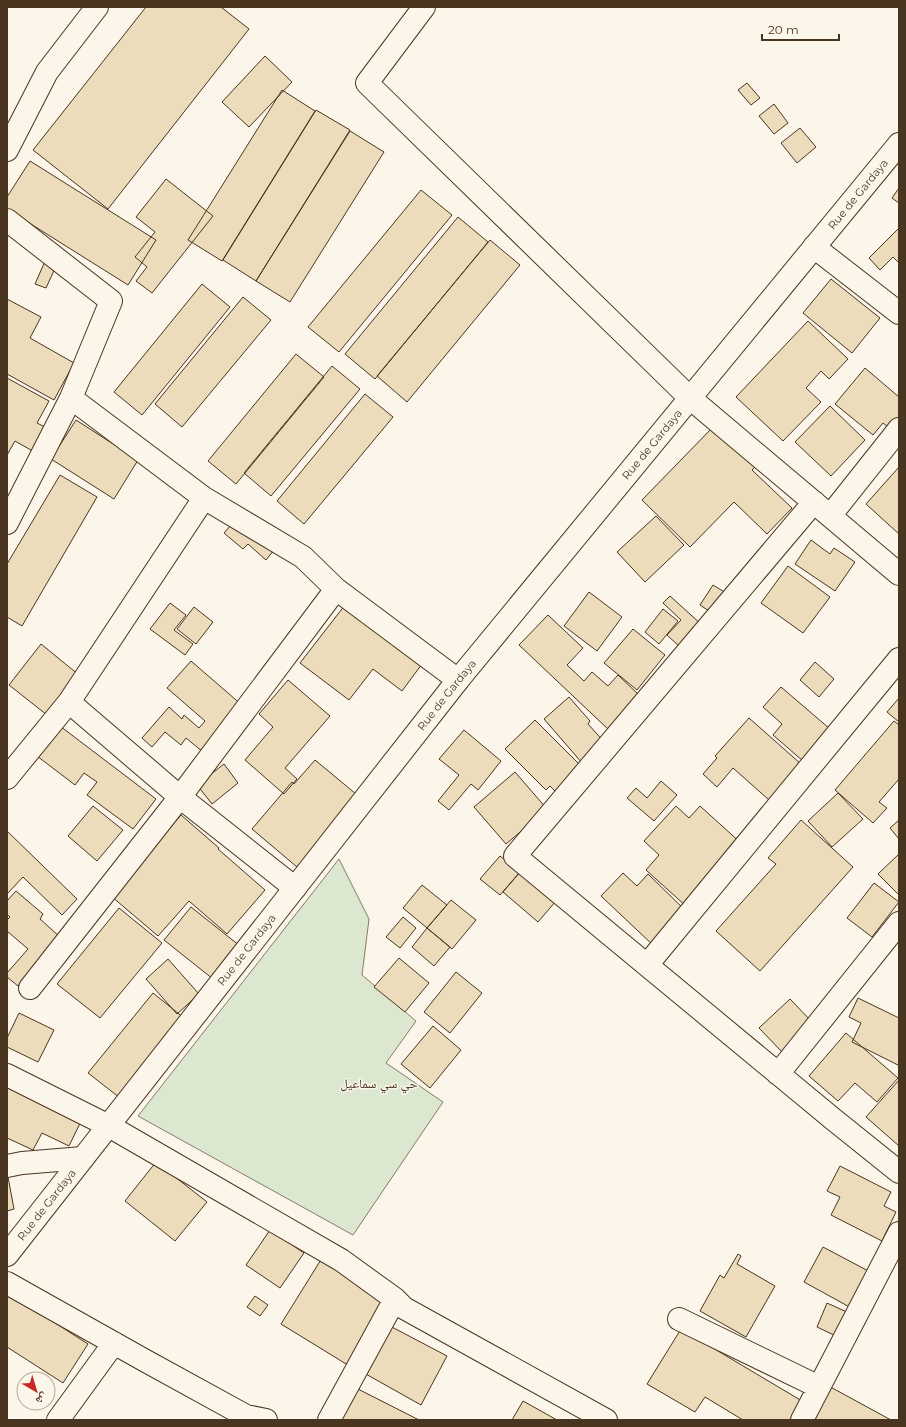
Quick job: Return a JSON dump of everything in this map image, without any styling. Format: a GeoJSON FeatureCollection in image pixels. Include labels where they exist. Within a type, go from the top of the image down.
{"type":"FeatureCollection","features":[{"type":"Feature","properties":{"kind":"street"},"geometry":{"type":"LineString","coordinates":[[7,150],[47,72],[97,7]]}},
{"type":"Feature","properties":{"kind":"street"},"geometry":{"type":"LineString","coordinates":[[424,7],[367,83],[690,398],[899,574]]}},
{"type":"Feature","properties":{"kind":"street","name":"Rue de Gardaya"},"geometry":{"type":"LineString","coordinates":[[7,1255],[458,680],[899,144]]}},
{"type":"Feature","properties":{"kind":"street"},"geometry":{"type":"LineString","coordinates":[[7,220],[111,301],[71,398],[7,523]]}},
{"type":"Feature","properties":{"kind":"street"},"geometry":{"type":"LineString","coordinates":[[814,247],[899,313]]}},
{"type":"Feature","properties":{"kind":"street"},"geometry":{"type":"LineString","coordinates":[[71,398],[204,498],[303,557],[336,589],[458,680]]}},
{"type":"Feature","properties":{"kind":"street"},"geometry":{"type":"LineString","coordinates":[[899,429],[822,509],[515,856],[778,1074],[899,1172]]}},
{"type":"Feature","properties":{"kind":"street"},"geometry":{"type":"LineString","coordinates":[[7,778],[69,702],[204,498]]}},
{"type":"Feature","properties":{"kind":"street"},"geometry":{"type":"LineString","coordinates":[[30,988],[180,797],[336,589]]}},
{"type":"Feature","properties":{"kind":"street"},"geometry":{"type":"LineString","coordinates":[[647,965],[899,659]]}},
{"type":"Feature","properties":{"kind":"street"},"geometry":{"type":"LineString","coordinates":[[69,702],[180,797],[295,888]]}},
{"type":"Feature","properties":{"kind":"street"},"geometry":{"type":"LineString","coordinates":[[778,1074],[899,923]]}},
{"type":"Feature","properties":{"kind":"street"},"geometry":{"type":"LineString","coordinates":[[7,1075],[108,1126],[341,1260],[395,1299],[404,1308],[606,1420]]}},
{"type":"Feature","properties":{"kind":"street"},"geometry":{"type":"LineString","coordinates":[[7,1166],[22,1163],[84,1158]]}},
{"type":"Feature","properties":{"kind":"street"},"geometry":{"type":"LineString","coordinates":[[802,1420],[899,1233]]}},
{"type":"Feature","properties":{"kind":"street"},"geometry":{"type":"LineString","coordinates":[[7,1283],[114,1344],[252,1419]]}},
{"type":"Feature","properties":{"kind":"street"},"geometry":{"type":"LineString","coordinates":[[329,1420],[395,1299]]}},
{"type":"Feature","properties":{"kind":"street"},"geometry":{"type":"LineString","coordinates":[[679,1319],[819,1387]]}},
{"type":"Feature","properties":{"kind":"street"},"geometry":{"type":"LineString","coordinates":[[58,1420],[114,1344]]}},
{"type":"Feature","properties":{"kind":"green space"},"geometry":{"type":"Polygon","coordinates":[[[339,859],[369,919],[362,975],[416,1021],[386,1063],[443,1102],[353,1235],[138,1116],[339,859]]]}},
{"type":"Feature","properties":{"kind":"building"},"geometry":{"type":"Polygon","coordinates":[[[146,7],[221,7],[249,29],[108,209],[33,150],[146,7]]]}},
{"type":"Feature","properties":{"kind":"building"},"geometry":{"type":"Polygon","coordinates":[[[265,56],[292,82],[249,127],[222,102],[265,56]]]}},
{"type":"Feature","properties":{"kind":"building"},"geometry":{"type":"Polygon","coordinates":[[[747,83],[760,98],[751,105],[738,90],[747,83]]]}},
{"type":"Feature","properties":{"kind":"building"},"geometry":{"type":"Polygon","coordinates":[[[282,90],[315,111],[222,261],[188,240],[282,90]]]}},
{"type":"Feature","properties":{"kind":"building"},"geometry":{"type":"Polygon","coordinates":[[[774,104],[788,123],[774,134],[759,116],[774,104]]]}},
{"type":"Feature","properties":{"kind":"building"},"geometry":{"type":"Polygon","coordinates":[[[316,110],[350,130],[256,281],[223,260],[316,110]]]}},
{"type":"Feature","properties":{"kind":"building"},"geometry":{"type":"Polygon","coordinates":[[[800,128],[816,147],[797,163],[781,143],[800,128]]]}},
{"type":"Feature","properties":{"kind":"building"},"geometry":{"type":"Polygon","coordinates":[[[350,131],[384,152],[290,302],[256,281],[350,131]]]}},
{"type":"Feature","properties":{"kind":"building"},"geometry":{"type":"Polygon","coordinates":[[[30,161],[156,240],[128,285],[7,209],[7,197],[30,161]]]}},
{"type":"Feature","properties":{"kind":"building"},"geometry":{"type":"Polygon","coordinates":[[[166,179],[213,216],[152,293],[136,281],[147,267],[135,257],[155,232],[136,217],[166,179]]]}},
{"type":"Feature","properties":{"kind":"building"},"geometry":{"type":"Polygon","coordinates":[[[899,188],[899,203],[892,198],[899,188]]]}},
{"type":"Feature","properties":{"kind":"building"},"geometry":{"type":"Polygon","coordinates":[[[421,190],[452,215],[339,352],[308,327],[421,190]]]}},
{"type":"Feature","properties":{"kind":"building"},"geometry":{"type":"Polygon","coordinates":[[[458,217],[488,242],[375,379],[345,354],[458,217]]]}},
{"type":"Feature","properties":{"kind":"building"},"geometry":{"type":"Polygon","coordinates":[[[899,228],[899,263],[893,257],[880,270],[869,258],[899,228]]]}},
{"type":"Feature","properties":{"kind":"building"},"geometry":{"type":"Polygon","coordinates":[[[490,240],[520,265],[407,402],[377,376],[490,240]]]}},
{"type":"Feature","properties":{"kind":"building"},"geometry":{"type":"Polygon","coordinates":[[[46,259],[57,264],[46,288],[35,284],[46,259]]]}},
{"type":"Feature","properties":{"kind":"building"},"geometry":{"type":"Polygon","coordinates":[[[831,279],[880,318],[852,353],[803,313],[831,279]]]}},
{"type":"Feature","properties":{"kind":"building"},"geometry":{"type":"Polygon","coordinates":[[[202,284],[230,307],[142,415],[114,392],[202,284]]]}},
{"type":"Feature","properties":{"kind":"building"},"geometry":{"type":"Polygon","coordinates":[[[243,297],[271,320],[182,427],[155,404],[243,297]]]}},
{"type":"Feature","properties":{"kind":"building"},"geometry":{"type":"Polygon","coordinates":[[[7,299],[41,317],[30,338],[74,363],[54,400],[7,374],[7,299]]]}},
{"type":"Feature","properties":{"kind":"building"},"geometry":{"type":"Polygon","coordinates":[[[808,321],[848,359],[829,379],[821,371],[806,388],[821,402],[783,441],[736,397],[808,321]]]}},
{"type":"Feature","properties":{"kind":"building"},"geometry":{"type":"Polygon","coordinates":[[[296,354],[324,377],[236,484],[208,461],[296,354]]]}},
{"type":"Feature","properties":{"kind":"building"},"geometry":{"type":"Polygon","coordinates":[[[332,366],[360,389],[271,496],[244,473],[332,366]]]}},
{"type":"Feature","properties":{"kind":"building"},"geometry":{"type":"Polygon","coordinates":[[[865,368],[899,397],[899,424],[893,431],[883,423],[873,435],[835,404],[865,368]]]}},
{"type":"Feature","properties":{"kind":"building"},"geometry":{"type":"Polygon","coordinates":[[[7,378],[49,401],[37,423],[49,429],[36,453],[15,441],[7,455],[7,378]]]}},
{"type":"Feature","properties":{"kind":"building"},"geometry":{"type":"Polygon","coordinates":[[[365,394],[393,417],[304,524],[277,501],[365,394]]]}},
{"type":"Feature","properties":{"kind":"building"},"geometry":{"type":"Polygon","coordinates":[[[830,406],[865,440],[831,476],[795,442],[830,406]]]}},
{"type":"Feature","properties":{"kind":"building"},"geometry":{"type":"Polygon","coordinates":[[[76,420],[138,460],[114,499],[51,459],[76,420]]]}},
{"type":"Feature","properties":{"kind":"building"},"geometry":{"type":"Polygon","coordinates":[[[713,427],[755,467],[752,470],[792,508],[767,534],[734,502],[690,547],[642,500],[713,427]]]}},
{"type":"Feature","properties":{"kind":"building"},"geometry":{"type":"Polygon","coordinates":[[[899,467],[899,534],[866,504],[899,467]]]}},
{"type":"Feature","properties":{"kind":"building"},"geometry":{"type":"Polygon","coordinates":[[[60,475],[97,497],[22,626],[7,617],[7,564],[60,475]]]}},
{"type":"Feature","properties":{"kind":"building"},"geometry":{"type":"Polygon","coordinates":[[[656,516],[684,545],[645,582],[617,552],[656,516]]]}},
{"type":"Feature","properties":{"kind":"building"},"geometry":{"type":"Polygon","coordinates":[[[237,518],[274,550],[266,560],[248,544],[243,549],[224,533],[237,518]]]}},
{"type":"Feature","properties":{"kind":"building"},"geometry":{"type":"Polygon","coordinates":[[[811,540],[830,554],[834,548],[855,562],[835,591],[795,564],[811,540]]]}},
{"type":"Feature","properties":{"kind":"building"},"geometry":{"type":"Polygon","coordinates":[[[788,566],[830,597],[803,633],[761,603],[788,566]]]}},
{"type":"Feature","properties":{"kind":"building"},"geometry":{"type":"Polygon","coordinates":[[[713,585],[726,593],[712,613],[700,605],[713,585]]]}},
{"type":"Feature","properties":{"kind":"building"},"geometry":{"type":"Polygon","coordinates":[[[589,592],[622,617],[597,651],[564,626],[589,592]]]}},
{"type":"Feature","properties":{"kind":"building"},"geometry":{"type":"Polygon","coordinates":[[[670,596],[702,625],[681,648],[667,635],[681,620],[663,603],[670,596]]]}},
{"type":"Feature","properties":{"kind":"building"},"geometry":{"type":"Polygon","coordinates":[[[170,603],[186,615],[174,630],[193,644],[185,655],[150,629],[170,603]]]}},
{"type":"Feature","properties":{"kind":"building"},"geometry":{"type":"Polygon","coordinates":[[[345,605],[422,664],[402,691],[373,669],[349,700],[300,663],[345,605]]]}},
{"type":"Feature","properties":{"kind":"building"},"geometry":{"type":"Polygon","coordinates":[[[194,607],[213,622],[196,644],[177,629],[194,607]]]}},
{"type":"Feature","properties":{"kind":"building"},"geometry":{"type":"Polygon","coordinates":[[[663,609],[678,621],[659,644],[645,632],[663,609]]]}},
{"type":"Feature","properties":{"kind":"building"},"geometry":{"type":"Polygon","coordinates":[[[548,615],[583,648],[567,665],[584,681],[592,672],[608,686],[618,675],[641,697],[609,730],[519,645],[548,615]]]}},
{"type":"Feature","properties":{"kind":"building"},"geometry":{"type":"Polygon","coordinates":[[[633,629],[665,655],[637,690],[604,663],[633,629]]]}},
{"type":"Feature","properties":{"kind":"building"},"geometry":{"type":"Polygon","coordinates":[[[41,644],[79,675],[47,715],[9,685],[41,644]]]}},
{"type":"Feature","properties":{"kind":"building"},"geometry":{"type":"Polygon","coordinates":[[[191,661],[243,706],[203,752],[186,738],[181,745],[165,732],[152,747],[142,738],[169,707],[182,719],[184,715],[199,728],[205,721],[167,688],[191,661]]]}},
{"type":"Feature","properties":{"kind":"building"},"geometry":{"type":"Polygon","coordinates":[[[815,662],[834,679],[819,697],[800,680],[815,662]]]}},
{"type":"Feature","properties":{"kind":"building"},"geometry":{"type":"Polygon","coordinates":[[[288,680],[330,716],[285,768],[297,779],[284,794],[245,760],[273,727],[259,714],[288,680]]]}},
{"type":"Feature","properties":{"kind":"building"},"geometry":{"type":"Polygon","coordinates":[[[781,687],[830,729],[803,761],[773,735],[782,724],[763,707],[781,687]]]}},
{"type":"Feature","properties":{"kind":"building"},"geometry":{"type":"Polygon","coordinates":[[[569,697],[590,721],[588,724],[606,744],[583,764],[544,719],[569,697]]]}},
{"type":"Feature","properties":{"kind":"building"},"geometry":{"type":"Polygon","coordinates":[[[899,698],[899,722],[887,712],[899,698]]]}},
{"type":"Feature","properties":{"kind":"building"},"geometry":{"type":"Polygon","coordinates":[[[749,718],[801,764],[769,800],[733,768],[717,787],[703,774],[717,758],[715,756],[749,718]]]}},
{"type":"Feature","properties":{"kind":"building"},"geometry":{"type":"Polygon","coordinates":[[[535,720],[584,769],[561,797],[550,786],[546,790],[505,749],[535,720]]]}},
{"type":"Feature","properties":{"kind":"building"},"geometry":{"type":"Polygon","coordinates":[[[894,721],[899,725],[899,779],[879,802],[887,808],[873,823],[835,790],[894,721]]]}},
{"type":"Feature","properties":{"kind":"building"},"geometry":{"type":"Polygon","coordinates":[[[56,723],[156,799],[133,829],[87,795],[97,782],[84,773],[75,785],[33,753],[56,723]]]}},
{"type":"Feature","properties":{"kind":"building"},"geometry":{"type":"Polygon","coordinates":[[[464,730],[501,761],[478,790],[471,784],[449,810],[438,801],[459,775],[439,759],[464,730]]]}},
{"type":"Feature","properties":{"kind":"building"},"geometry":{"type":"Polygon","coordinates":[[[315,760],[356,794],[329,827],[331,828],[297,867],[252,829],[292,782],[294,784],[315,760]]]}},
{"type":"Feature","properties":{"kind":"building"},"geometry":{"type":"Polygon","coordinates":[[[224,764],[238,783],[212,804],[197,785],[224,764]]]}},
{"type":"Feature","properties":{"kind":"building"},"geometry":{"type":"Polygon","coordinates":[[[515,772],[547,809],[506,844],[474,807],[515,772]]]}},
{"type":"Feature","properties":{"kind":"building"},"geometry":{"type":"Polygon","coordinates":[[[661,781],[677,795],[654,821],[627,798],[636,788],[647,798],[661,781]]]}},
{"type":"Feature","properties":{"kind":"building"},"geometry":{"type":"Polygon","coordinates":[[[838,793],[863,819],[832,847],[808,821],[838,793]]]}},
{"type":"Feature","properties":{"kind":"building"},"geometry":{"type":"Polygon","coordinates":[[[93,806],[123,830],[97,861],[68,836],[93,806]]]}},
{"type":"Feature","properties":{"kind":"building"},"geometry":{"type":"Polygon","coordinates":[[[676,806],[689,818],[700,806],[742,844],[687,907],[646,870],[659,855],[644,841],[676,806]]]}},
{"type":"Feature","properties":{"kind":"building"},"geometry":{"type":"Polygon","coordinates":[[[181,815],[265,890],[227,934],[189,901],[158,936],[111,896],[181,815]]]}},
{"type":"Feature","properties":{"kind":"building"},"geometry":{"type":"Polygon","coordinates":[[[801,820],[853,867],[760,971],[716,931],[776,864],[768,858],[801,820]]]}},
{"type":"Feature","properties":{"kind":"building"},"geometry":{"type":"Polygon","coordinates":[[[899,820],[899,839],[890,828],[899,820]]]}},
{"type":"Feature","properties":{"kind":"building"},"geometry":{"type":"Polygon","coordinates":[[[7,831],[77,899],[62,915],[23,877],[7,894],[7,831]]]}},
{"type":"Feature","properties":{"kind":"building"},"geometry":{"type":"Polygon","coordinates":[[[899,854],[899,895],[878,874],[899,854]]]}},
{"type":"Feature","properties":{"kind":"building"},"geometry":{"type":"Polygon","coordinates":[[[500,856],[520,872],[500,895],[480,879],[500,856]]]}},
{"type":"Feature","properties":{"kind":"building"},"geometry":{"type":"Polygon","coordinates":[[[520,872],[556,901],[538,922],[503,892],[520,872]]]}},
{"type":"Feature","properties":{"kind":"building"},"geometry":{"type":"Polygon","coordinates":[[[623,873],[637,886],[648,874],[688,913],[655,947],[601,896],[623,873]]]}},
{"type":"Feature","properties":{"kind":"building"},"geometry":{"type":"Polygon","coordinates":[[[874,883],[899,902],[872,937],[847,918],[874,883]]]}},
{"type":"Feature","properties":{"kind":"building"},"geometry":{"type":"Polygon","coordinates":[[[422,885],[447,905],[427,928],[403,908],[422,885]]]}},
{"type":"Feature","properties":{"kind":"building"},"geometry":{"type":"Polygon","coordinates":[[[16,891],[43,914],[40,919],[60,937],[18,986],[7,977],[7,973],[28,949],[7,931],[7,920],[10,917],[7,914],[7,901],[16,891]]]}},
{"type":"Feature","properties":{"kind":"building"},"geometry":{"type":"Polygon","coordinates":[[[451,900],[476,920],[452,949],[427,928],[451,900]]]}},
{"type":"Feature","properties":{"kind":"building"},"geometry":{"type":"Polygon","coordinates":[[[191,907],[240,946],[213,979],[164,940],[191,907]]]}},
{"type":"Feature","properties":{"kind":"building"},"geometry":{"type":"Polygon","coordinates":[[[119,908],[162,943],[100,1018],[57,984],[119,908]]]}},
{"type":"Feature","properties":{"kind":"building"},"geometry":{"type":"Polygon","coordinates":[[[403,917],[416,928],[400,948],[386,937],[403,917]]]}},
{"type":"Feature","properties":{"kind":"building"},"geometry":{"type":"Polygon","coordinates":[[[427,928],[450,947],[434,966],[412,947],[427,928]]]}},
{"type":"Feature","properties":{"kind":"building"},"geometry":{"type":"Polygon","coordinates":[[[399,958],[429,983],[405,1012],[374,987],[399,958]]]}},
{"type":"Feature","properties":{"kind":"building"},"geometry":{"type":"Polygon","coordinates":[[[168,959],[199,994],[177,1014],[146,979],[168,959]]]}},
{"type":"Feature","properties":{"kind":"building"},"geometry":{"type":"Polygon","coordinates":[[[456,972],[482,993],[450,1033],[424,1012],[456,972]]]}},
{"type":"Feature","properties":{"kind":"building"},"geometry":{"type":"Polygon","coordinates":[[[153,993],[189,1022],[124,1101],[88,1073],[153,993]]]}},
{"type":"Feature","properties":{"kind":"building"},"geometry":{"type":"Polygon","coordinates":[[[858,998],[899,1018],[898,1065],[852,1042],[861,1023],[849,1017],[858,998]]]}},
{"type":"Feature","properties":{"kind":"building"},"geometry":{"type":"Polygon","coordinates":[[[790,999],[813,1023],[782,1052],[759,1028],[790,999]]]}},
{"type":"Feature","properties":{"kind":"building"},"geometry":{"type":"Polygon","coordinates":[[[19,1013],[54,1030],[38,1062],[7,1047],[7,1038],[19,1013]]]}},
{"type":"Feature","properties":{"kind":"building"},"geometry":{"type":"Polygon","coordinates":[[[433,1026],[461,1050],[430,1088],[401,1064],[433,1026]]]}},
{"type":"Feature","properties":{"kind":"building"},"geometry":{"type":"Polygon","coordinates":[[[846,1033],[898,1078],[877,1102],[855,1083],[838,1101],[809,1076],[846,1033]]]}},
{"type":"Feature","properties":{"kind":"building"},"geometry":{"type":"Polygon","coordinates":[[[7,1079],[84,1115],[69,1146],[42,1133],[33,1150],[7,1138],[7,1079]]]}},
{"type":"Feature","properties":{"kind":"building"},"geometry":{"type":"Polygon","coordinates":[[[899,1080],[899,1146],[866,1117],[899,1080]]]}},
{"type":"Feature","properties":{"kind":"building"},"geometry":{"type":"Polygon","coordinates":[[[156,1162],[207,1202],[175,1241],[125,1201],[156,1162]]]}},
{"type":"Feature","properties":{"kind":"building"},"geometry":{"type":"Polygon","coordinates":[[[840,1166],[891,1192],[884,1206],[896,1212],[882,1241],[831,1215],[840,1197],[827,1191],[840,1166]]]}},
{"type":"Feature","properties":{"kind":"building"},"geometry":{"type":"Polygon","coordinates":[[[7,1177],[14,1209],[7,1211],[7,1177]]]}},
{"type":"Feature","properties":{"kind":"building"},"geometry":{"type":"Polygon","coordinates":[[[270,1230],[304,1253],[280,1288],[246,1265],[270,1230]]]}},
{"type":"Feature","properties":{"kind":"building"},"geometry":{"type":"Polygon","coordinates":[[[823,1247],[874,1274],[855,1310],[804,1282],[823,1247]]]}},
{"type":"Feature","properties":{"kind":"building"},"geometry":{"type":"Polygon","coordinates":[[[738,1254],[741,1256],[737,1264],[775,1286],[746,1337],[700,1311],[720,1275],[724,1278],[738,1254]]]}},
{"type":"Feature","properties":{"kind":"building"},"geometry":{"type":"Polygon","coordinates":[[[322,1258],[389,1301],[351,1367],[281,1324],[322,1258]]]}},
{"type":"Feature","properties":{"kind":"building"},"geometry":{"type":"Polygon","coordinates":[[[7,1292],[88,1344],[63,1383],[56,1378],[56,1371],[44,1371],[7,1347],[7,1292]]]}},
{"type":"Feature","properties":{"kind":"building"},"geometry":{"type":"Polygon","coordinates":[[[255,1296],[268,1305],[260,1316],[247,1307],[255,1296]]]}},
{"type":"Feature","properties":{"kind":"building"},"geometry":{"type":"Polygon","coordinates":[[[827,1303],[849,1313],[838,1337],[817,1327],[827,1303]]]}},
{"type":"Feature","properties":{"kind":"building"},"geometry":{"type":"Polygon","coordinates":[[[390,1326],[447,1356],[421,1405],[364,1373],[390,1326]]]}},
{"type":"Feature","properties":{"kind":"building"},"geometry":{"type":"Polygon","coordinates":[[[681,1329],[802,1401],[790,1420],[743,1420],[705,1397],[695,1412],[647,1384],[681,1329]]]}},
{"type":"Feature","properties":{"kind":"building"},"geometry":{"type":"Polygon","coordinates":[[[825,1384],[891,1420],[810,1420],[825,1384]]]}},
{"type":"Feature","properties":{"kind":"building"},"geometry":{"type":"Polygon","coordinates":[[[354,1387],[419,1420],[337,1420],[354,1387]]]}},
{"type":"Feature","properties":{"kind":"building"},"geometry":{"type":"Polygon","coordinates":[[[523,1401],[557,1420],[512,1420],[523,1401]]]}},
{"type":"Feature","properties":{"kind":"district","name":"حي سي سماعيل"},"geometry":{"type":"Point","coordinates":[379,1083]}}]}
